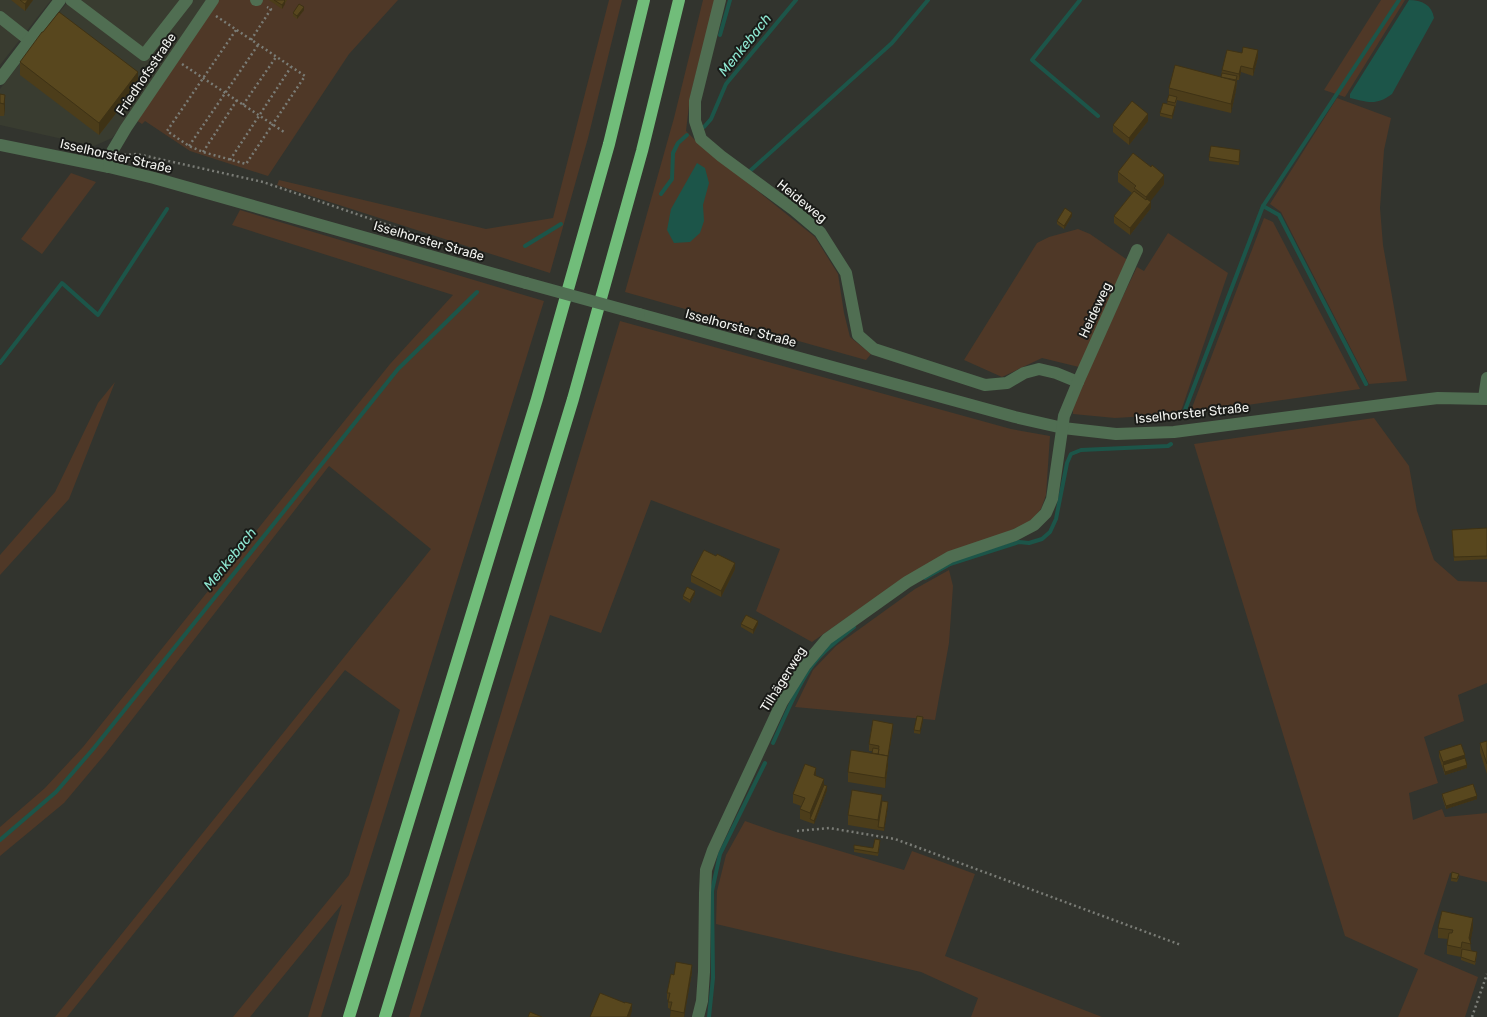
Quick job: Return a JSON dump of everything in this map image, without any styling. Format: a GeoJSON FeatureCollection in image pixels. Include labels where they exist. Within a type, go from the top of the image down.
{"type":"FeatureCollection","features":[{"type":"Feature","properties":{"kind":"highway"},"geometry":{"type":"LineString","coordinates":[[349,1017],[537,399],[609,144],[644,0]]}},
{"type":"Feature","properties":{"kind":"highway"},"geometry":{"type":"LineString","coordinates":[[385,1017],[573,399],[642,151],[679,0]]}},
{"type":"Feature","properties":{"kind":"street"},"geometry":{"type":"LineString","coordinates":[[0,79],[60,0]]}},
{"type":"Feature","properties":{"kind":"street"},"geometry":{"type":"LineString","coordinates":[[71,0],[144,55],[186,0]]}},
{"type":"Feature","properties":{"kind":"street","name":"Friedhofsstraße"},"geometry":{"type":"LineString","coordinates":[[109,167],[110,155],[126,128],[213,0]]}},
{"type":"Feature","properties":{"kind":"street","name":"Heideweg"},"geometry":{"type":"LineString","coordinates":[[720,0],[696,101],[695,121],[701,139],[721,156],[794,210],[820,232],[846,273],[858,335],[874,349],[985,385],[1007,383],[1024,373],[1039,369],[1056,373],[1078,382]]}},
{"type":"Feature","properties":{"kind":"street"},"geometry":{"type":"LineString","coordinates":[[0,18],[29,40]]}},
{"type":"Feature","properties":{"kind":"street","name":"Isselhorster Straße"},"geometry":{"type":"LineString","coordinates":[[0,145],[109,167],[162,180],[526,283],[977,407],[1063,428],[1116,434],[1174,432],[1438,398],[1486,398]]}},
{"type":"Feature","properties":{"kind":"street","name":"Heideweg"},"geometry":{"type":"LineString","coordinates":[[1063,428],[1064,416],[1078,382],[1137,250]]}},
{"type":"Feature","properties":{"kind":"street"},"geometry":{"type":"LineString","coordinates":[[1486,398],[1487,378]]}},
{"type":"Feature","properties":{"kind":"street","name":"Tilhägerweg"},"geometry":{"type":"LineString","coordinates":[[698,1017],[702,1001],[704,972],[706,870],[713,850],[782,702],[805,665],[827,639],[907,582],[950,557],[1015,535],[1034,525],[1046,513],[1052,498],[1063,428]]}},
{"type":"Feature","properties":{"kind":"path"},"geometry":{"type":"LineString","coordinates":[[251,40],[271,10],[257,0]]}},
{"type":"Feature","properties":{"kind":"path"},"geometry":{"type":"LineString","coordinates":[[215,16],[292,67],[305,76],[246,164],[203,152],[189,146],[167,131],[236,30]]}},
{"type":"Feature","properties":{"kind":"path"},"geometry":{"type":"LineString","coordinates":[[189,146],[258,45]]}},
{"type":"Feature","properties":{"kind":"path"},"geometry":{"type":"LineString","coordinates":[[243,105],[276,57]]}},
{"type":"Feature","properties":{"kind":"path"},"geometry":{"type":"LineString","coordinates":[[173,58],[284,132]]}},
{"type":"Feature","properties":{"kind":"path"},"geometry":{"type":"LineString","coordinates":[[230,160],[292,67]]}},
{"type":"Feature","properties":{"kind":"path"},"geometry":{"type":"LineString","coordinates":[[203,152],[237,100]]}},
{"type":"Feature","properties":{"kind":"path"},"geometry":{"type":"LineString","coordinates":[[161,160],[263,182],[481,256]]}},
{"type":"Feature","properties":{"kind":"path"},"geometry":{"type":"LineString","coordinates":[[797,831],[829,828],[895,839],[1181,945]]}},
{"type":"Feature","properties":{"kind":"path"},"geometry":{"type":"LineString","coordinates":[[1472,1017],[1487,974]]}},
{"type":"Feature","properties":{"kind":"shaded area"},"geometry":{"type":"Polygon","coordinates":[[[0,0],[51,0],[0,65],[0,0]]]}},
{"type":"Feature","properties":{"kind":"shaded area"},"geometry":{"type":"Polygon","coordinates":[[[69,0],[209,0],[130,116],[112,138],[94,146],[0,125],[0,89],[69,0]]]}},
{"type":"Feature","properties":{"kind":"shaded area"},"geometry":{"type":"Polygon","coordinates":[[[209,0],[398,0],[349,54],[268,176],[190,151],[145,121],[142,124],[130,116],[209,0]]]}},
{"type":"Feature","properties":{"kind":"shaded area"},"geometry":{"type":"Polygon","coordinates":[[[609,0],[622,0],[588,138],[550,273],[277,185],[279,180],[486,229],[553,218],[609,0]]]}},
{"type":"Feature","properties":{"kind":"shaded area"},"geometry":{"type":"Polygon","coordinates":[[[703,0],[715,0],[690,97],[686,131],[698,143],[815,237],[838,274],[844,313],[850,337],[871,354],[866,360],[625,292],[674,118],[703,0]]]}},
{"type":"Feature","properties":{"kind":"shaded area"},"geometry":{"type":"Polygon","coordinates":[[[1381,0],[1405,0],[1345,97],[1324,90],[1381,0]]]}},
{"type":"Feature","properties":{"kind":"shaded area"},"geometry":{"type":"Polygon","coordinates":[[[1337,98],[1391,118],[1384,150],[1380,208],[1383,245],[1407,381],[1369,384],[1281,212],[1270,204],[1337,98]]]}},
{"type":"Feature","properties":{"kind":"shaded area"},"geometry":{"type":"Polygon","coordinates":[[[71,173],[96,182],[42,254],[21,239],[71,173]]]}},
{"type":"Feature","properties":{"kind":"shaded area"},"geometry":{"type":"Polygon","coordinates":[[[240,210],[544,301],[321,1017],[308,1017],[342,904],[250,1017],[233,1017],[349,875],[400,710],[345,670],[67,1017],[55,1017],[431,549],[329,466],[106,753],[64,803],[0,856],[0,827],[45,788],[83,747],[390,364],[453,295],[232,225],[240,210]]]}},
{"type":"Feature","properties":{"kind":"shaded area"},"geometry":{"type":"Polygon","coordinates":[[[1264,218],[1273,222],[1360,389],[1190,413],[1264,218]]]}},
{"type":"Feature","properties":{"kind":"shaded area"},"geometry":{"type":"Polygon","coordinates":[[[1078,229],[1090,234],[1129,261],[1079,367],[1042,358],[1002,377],[964,360],[1037,243],[1049,237],[1078,229]]]}},
{"type":"Feature","properties":{"kind":"shaded area"},"geometry":{"type":"Polygon","coordinates":[[[1168,233],[1228,273],[1180,414],[1115,418],[1073,414],[1073,400],[1137,267],[1144,271],[1168,233]]]}},
{"type":"Feature","properties":{"kind":"shaded area"},"geometry":{"type":"Polygon","coordinates":[[[620,321],[1011,429],[1050,436],[1046,495],[1041,509],[1030,522],[905,577],[812,642],[756,611],[780,549],[651,500],[601,633],[550,615],[420,1017],[409,1017],[620,321]]]}},
{"type":"Feature","properties":{"kind":"shaded area"},"geometry":{"type":"Polygon","coordinates":[[[115,382],[69,499],[0,575],[0,555],[55,492],[98,403],[115,382]]]}},
{"type":"Feature","properties":{"kind":"shaded area"},"geometry":{"type":"Polygon","coordinates":[[[1374,418],[1409,466],[1417,511],[1434,560],[1458,581],[1487,582],[1487,683],[1458,695],[1464,721],[1424,737],[1438,783],[1409,793],[1413,820],[1442,809],[1445,817],[1487,813],[1487,882],[1450,873],[1424,954],[1478,977],[1465,1017],[1398,1017],[1418,969],[1345,936],[1194,444],[1374,418]]]}},
{"type":"Feature","properties":{"kind":"shaded area"},"geometry":{"type":"Polygon","coordinates":[[[949,570],[953,586],[949,643],[935,720],[795,707],[813,670],[836,646],[915,589],[949,570]]]}},
{"type":"Feature","properties":{"kind":"shaded area"},"geometry":{"type":"Polygon","coordinates":[[[745,821],[776,832],[904,870],[912,851],[975,874],[945,956],[1102,1017],[971,1017],[978,998],[921,972],[716,924],[717,891],[726,855],[745,821]]]}},
{"type":"Feature","properties":{"kind":"water"},"geometry":{"type":"Polygon","coordinates":[[[1409,0],[1426,4],[1433,13],[1434,18],[1392,94],[1376,102],[1367,102],[1350,98],[1350,94],[1409,0]]]}},
{"type":"Feature","properties":{"kind":"water"},"geometry":{"type":"Polygon","coordinates":[[[697,163],[705,168],[709,183],[703,205],[704,221],[700,233],[690,242],[674,243],[667,230],[671,209],[697,163]]]}},
{"type":"Feature","properties":{"kind":"building"},"geometry":{"type":"Polygon","coordinates":[[[20,0],[28,0],[25,4],[20,0]]]}},
{"type":"Feature","properties":{"kind":"building"},"geometry":{"type":"Polygon","coordinates":[[[274,0],[284,0],[285,1],[282,5],[274,0]]]}},
{"type":"Feature","properties":{"kind":"building"},"geometry":{"type":"Polygon","coordinates":[[[299,4],[304,7],[297,16],[293,13],[299,4]]]}},
{"type":"Feature","properties":{"kind":"building"},"geometry":{"type":"Polygon","coordinates":[[[59,12],[138,72],[99,123],[20,62],[59,12]]]}},
{"type":"Feature","properties":{"kind":"building"},"geometry":{"type":"Polygon","coordinates":[[[1243,47],[1258,50],[1253,69],[1241,66],[1239,74],[1222,70],[1227,50],[1242,53],[1243,47]]]}},
{"type":"Feature","properties":{"kind":"building"},"geometry":{"type":"Polygon","coordinates":[[[1175,65],[1236,81],[1231,104],[1169,88],[1175,65]]]}},
{"type":"Feature","properties":{"kind":"building"},"geometry":{"type":"Polygon","coordinates":[[[1222,73],[1237,76],[1236,80],[1221,77],[1222,73]]]}},
{"type":"Feature","properties":{"kind":"building"},"geometry":{"type":"Polygon","coordinates":[[[0,94],[5,95],[4,104],[0,103],[0,94]]]}},
{"type":"Feature","properties":{"kind":"building"},"geometry":{"type":"Polygon","coordinates":[[[1169,95],[1177,97],[1175,103],[1167,101],[1169,95]]]}},
{"type":"Feature","properties":{"kind":"building"},"geometry":{"type":"Polygon","coordinates":[[[1132,101],[1148,114],[1129,138],[1113,125],[1132,101]]]}},
{"type":"Feature","properties":{"kind":"building"},"geometry":{"type":"Polygon","coordinates":[[[1163,103],[1175,106],[1172,116],[1160,113],[1163,103]]]}},
{"type":"Feature","properties":{"kind":"building"},"geometry":{"type":"Polygon","coordinates":[[[1211,146],[1240,150],[1239,162],[1209,157],[1211,146]]]}},
{"type":"Feature","properties":{"kind":"building"},"geometry":{"type":"Polygon","coordinates":[[[1133,153],[1151,167],[1152,165],[1164,175],[1146,197],[1134,188],[1136,186],[1118,172],[1133,153]]]}},
{"type":"Feature","properties":{"kind":"building"},"geometry":{"type":"Polygon","coordinates":[[[1134,191],[1151,202],[1130,228],[1114,216],[1134,191]]]}},
{"type":"Feature","properties":{"kind":"building"},"geometry":{"type":"Polygon","coordinates":[[[1065,208],[1072,213],[1064,226],[1057,221],[1065,208]]]}},
{"type":"Feature","properties":{"kind":"building"},"geometry":{"type":"Polygon","coordinates":[[[1487,528],[1487,556],[1454,557],[1452,530],[1487,528]]]}},
{"type":"Feature","properties":{"kind":"building"},"geometry":{"type":"Polygon","coordinates":[[[704,550],[716,556],[717,554],[735,563],[721,591],[691,575],[704,550]]]}},
{"type":"Feature","properties":{"kind":"building"},"geometry":{"type":"Polygon","coordinates":[[[687,587],[695,591],[690,600],[683,596],[687,587]]]}},
{"type":"Feature","properties":{"kind":"building"},"geometry":{"type":"Polygon","coordinates":[[[746,615],[758,621],[753,630],[741,624],[746,615]]]}},
{"type":"Feature","properties":{"kind":"building"},"geometry":{"type":"Polygon","coordinates":[[[917,716],[923,717],[920,731],[914,730],[917,716]]]}},
{"type":"Feature","properties":{"kind":"building"},"geometry":{"type":"Polygon","coordinates":[[[873,720],[893,724],[888,756],[878,754],[879,746],[869,744],[873,720]]]}},
{"type":"Feature","properties":{"kind":"building"},"geometry":{"type":"Polygon","coordinates":[[[1487,741],[1487,764],[1480,743],[1487,741]]]}},
{"type":"Feature","properties":{"kind":"building"},"geometry":{"type":"Polygon","coordinates":[[[1461,744],[1465,755],[1443,762],[1439,751],[1461,744]]]}},
{"type":"Feature","properties":{"kind":"building"},"geometry":{"type":"Polygon","coordinates":[[[873,748],[879,749],[878,754],[872,753],[873,748]]]}},
{"type":"Feature","properties":{"kind":"building"},"geometry":{"type":"Polygon","coordinates":[[[851,750],[888,756],[885,778],[848,772],[851,750]]]}},
{"type":"Feature","properties":{"kind":"building"},"geometry":{"type":"Polygon","coordinates":[[[1465,758],[1467,765],[1445,772],[1443,765],[1465,758]]]}},
{"type":"Feature","properties":{"kind":"building"},"geometry":{"type":"Polygon","coordinates":[[[805,764],[816,768],[814,775],[824,779],[810,813],[800,809],[805,798],[793,794],[805,764]]]}},
{"type":"Feature","properties":{"kind":"building"},"geometry":{"type":"Polygon","coordinates":[[[1473,784],[1477,796],[1446,806],[1442,794],[1473,784]]]}},
{"type":"Feature","properties":{"kind":"building"},"geometry":{"type":"Polygon","coordinates":[[[824,785],[827,786],[814,821],[810,819],[824,785]]]}},
{"type":"Feature","properties":{"kind":"building"},"geometry":{"type":"Polygon","coordinates":[[[852,790],[882,795],[878,820],[848,815],[852,790]]]}},
{"type":"Feature","properties":{"kind":"building"},"geometry":{"type":"Polygon","coordinates":[[[882,801],[888,802],[884,828],[878,827],[882,801]]]}},
{"type":"Feature","properties":{"kind":"building"},"geometry":{"type":"Polygon","coordinates":[[[875,839],[880,840],[878,853],[854,849],[854,845],[873,848],[875,839]]]}},
{"type":"Feature","properties":{"kind":"building"},"geometry":{"type":"Polygon","coordinates":[[[1452,872],[1459,874],[1457,879],[1451,878],[1452,872]]]}},
{"type":"Feature","properties":{"kind":"building"},"geometry":{"type":"Polygon","coordinates":[[[1442,911],[1473,918],[1469,938],[1471,944],[1462,942],[1461,948],[1447,945],[1449,933],[1452,933],[1453,930],[1438,928],[1442,911]]]}},
{"type":"Feature","properties":{"kind":"building"},"geometry":{"type":"Polygon","coordinates":[[[1462,949],[1477,952],[1475,962],[1461,957],[1462,949]]]}},
{"type":"Feature","properties":{"kind":"building"},"geometry":{"type":"Polygon","coordinates":[[[676,962],[692,965],[684,1013],[670,1010],[672,1002],[668,1002],[670,993],[667,993],[671,974],[674,975],[676,962]]]}},
{"type":"Feature","properties":{"kind":"building"},"geometry":{"type":"Polygon","coordinates":[[[600,993],[625,1003],[632,1004],[627,1017],[590,1017],[600,993]]]}},
{"type":"Feature","properties":{"kind":"building"},"geometry":{"type":"Polygon","coordinates":[[[530,1012],[542,1017],[528,1017],[530,1012]]]}},
{"type":"Feature","properties":{"kind":"waterway"},"geometry":{"type":"LineString","coordinates":[[720,35],[730,0]]}},
{"type":"Feature","properties":{"kind":"waterway","name":"Menkebach"},"geometry":{"type":"LineString","coordinates":[[704,127],[711,119],[726,84],[796,0]]}},
{"type":"Feature","properties":{"kind":"waterway"},"geometry":{"type":"LineString","coordinates":[[751,170],[892,43],[928,0]]}},
{"type":"Feature","properties":{"kind":"waterway"},"geometry":{"type":"LineString","coordinates":[[1080,0],[1032,60],[1098,116]]}},
{"type":"Feature","properties":{"kind":"waterway"},"geometry":{"type":"LineString","coordinates":[[1185,410],[1263,206],[1399,0]]}},
{"type":"Feature","properties":{"kind":"waterway","name":"Menkebach"},"geometry":{"type":"LineString","coordinates":[[661,194],[672,179],[673,153],[678,143],[687,135]]}},
{"type":"Feature","properties":{"kind":"waterway"},"geometry":{"type":"LineString","coordinates":[[1263,206],[1279,215],[1366,384]]}},
{"type":"Feature","properties":{"kind":"waterway"},"geometry":{"type":"LineString","coordinates":[[0,363],[62,283],[98,315],[167,209]]}},
{"type":"Feature","properties":{"kind":"waterway","name":"Menkebach"},"geometry":{"type":"LineString","coordinates":[[525,246],[561,224]]}},
{"type":"Feature","properties":{"kind":"waterway","name":"Menkebach"},"geometry":{"type":"LineString","coordinates":[[0,840],[56,792],[94,748],[398,369],[477,292]]}},
{"type":"Feature","properties":{"kind":"waterway"},"geometry":{"type":"LineString","coordinates":[[925,578],[950,564],[1019,542],[1029,543],[1042,539],[1050,532],[1056,519],[1067,463],[1071,454],[1081,450],[1168,446],[1171,444]]}},
{"type":"Feature","properties":{"kind":"waterway"},"geometry":{"type":"LineString","coordinates":[[773,743],[794,697],[813,664],[824,652],[854,627]]}},
{"type":"Feature","properties":{"kind":"waterway"},"geometry":{"type":"LineString","coordinates":[[709,1017],[713,978],[712,891],[720,854],[765,763]]}}]}
